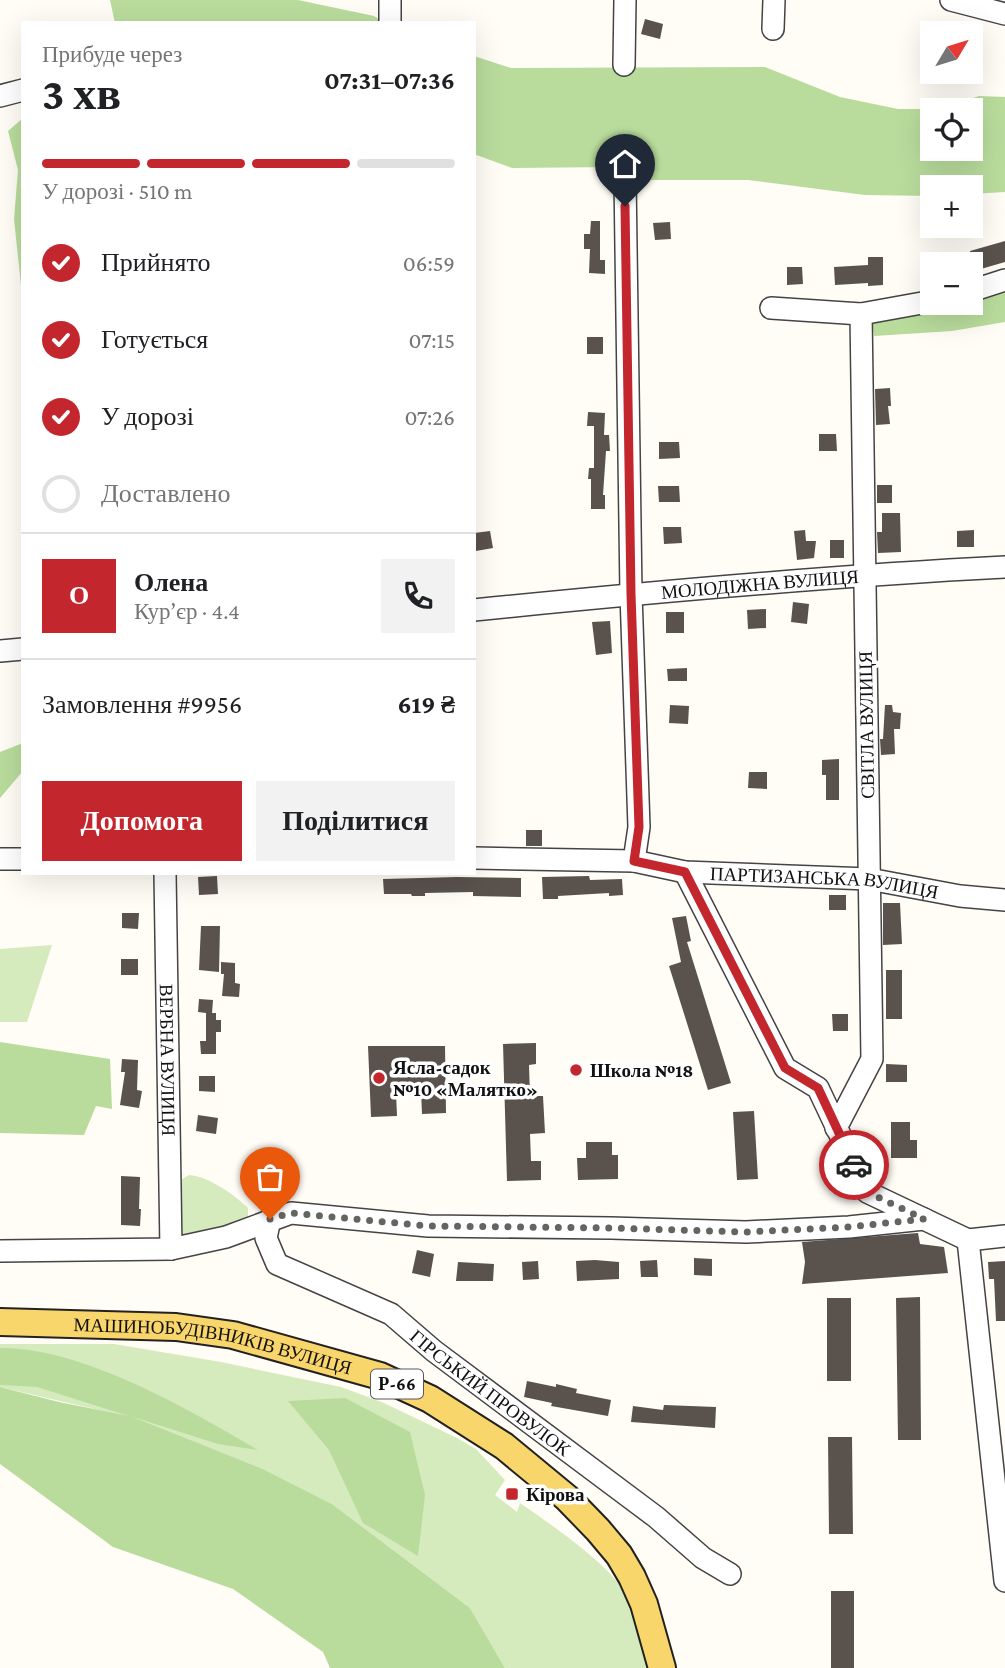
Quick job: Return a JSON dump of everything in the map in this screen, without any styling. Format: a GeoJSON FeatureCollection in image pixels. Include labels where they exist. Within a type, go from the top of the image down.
{"type":"FeatureCollection","features":[{"type":"Feature","properties":{"kind":"main road","name":"МАШИНОБУДІВНИКІВ ВУЛИЦЯ"},"geometry":{"type":"LineString","coordinates":[[0,1322],[176,1327],[233,1335],[380,1376],[430,1399],[504,1446],[567,1499],[598,1530],[619,1555],[632,1577],[644,1604],[662,1668]]}},
{"type":"Feature","properties":{"kind":"street"},"geometry":{"type":"LineString","coordinates":[[390,0],[390,21]]}},
{"type":"Feature","properties":{"kind":"street"},"geometry":{"type":"LineString","coordinates":[[624,65],[625,0]]}},
{"type":"Feature","properties":{"kind":"street"},"geometry":{"type":"LineString","coordinates":[[773,29],[774,0]]}},
{"type":"Feature","properties":{"kind":"street"},"geometry":{"type":"LineString","coordinates":[[951,0],[1005,14]]}},
{"type":"Feature","properties":{"kind":"street"},"geometry":{"type":"LineString","coordinates":[[0,96],[21,91]]}},
{"type":"Feature","properties":{"kind":"street"},"geometry":{"type":"LineString","coordinates":[[625,178],[631,594],[639,827],[634,861]]}},
{"type":"Feature","properties":{"kind":"street"},"geometry":{"type":"LineString","coordinates":[[983,287],[1005,280]]}},
{"type":"Feature","properties":{"kind":"street"},"geometry":{"type":"LineString","coordinates":[[771,308],[861,314],[920,303]]}},
{"type":"Feature","properties":{"kind":"street","name":"СВІТЛА ВУЛИЦЯ"},"geometry":{"type":"LineString","coordinates":[[836,1128],[872,1059],[861,314]]}},
{"type":"Feature","properties":{"kind":"street","name":"МОЛОДІЖНА ВУЛИЦЯ"},"geometry":{"type":"LineString","coordinates":[[476,610],[863,574],[1005,567]]}},
{"type":"Feature","properties":{"kind":"street"},"geometry":{"type":"LineString","coordinates":[[0,651],[21,649]]}},
{"type":"Feature","properties":{"kind":"street","name":"ПАРТИЗАНСЬКА ВУЛИЦЯ"},"geometry":{"type":"LineString","coordinates":[[476,858],[634,861],[685,872],[869,879],[960,896],[1005,900]]}},
{"type":"Feature","properties":{"kind":"street"},"geometry":{"type":"LineString","coordinates":[[0,859],[21,859]]}},
{"type":"Feature","properties":{"kind":"street"},"geometry":{"type":"LineString","coordinates":[[685,872],[785,1068],[818,1088],[867,1192],[968,1240],[1005,1236]]}},
{"type":"Feature","properties":{"kind":"street","name":"ВЕРБНА ВУЛИЦЯ"},"geometry":{"type":"LineString","coordinates":[[165,875],[171,1249]]}},
{"type":"Feature","properties":{"kind":"street"},"geometry":{"type":"LineString","coordinates":[[0,1251],[171,1249],[226,1237],[291,1213],[428,1226],[746,1232],[849,1227],[924,1219]]}},
{"type":"Feature","properties":{"kind":"street","name":"ГІРСЬКИЙ ПРОВУЛОК"},"geometry":{"type":"LineString","coordinates":[[270,1219],[266,1238],[277,1264],[391,1314],[445,1359],[656,1517],[703,1558],[730,1573]]}},
{"type":"Feature","properties":{"kind":"street"},"geometry":{"type":"LineString","coordinates":[[968,1240],[1005,1581]]}},
{"type":"Feature","properties":{"kind":"green space"},"geometry":{"type":"Polygon","coordinates":[[[110,0],[298,0],[374,16],[382,21],[115,21],[110,0]]]}},
{"type":"Feature","properties":{"kind":"green space"},"geometry":{"type":"Polygon","coordinates":[[[476,57],[511,68],[765,67],[840,97],[898,109],[920,109],[920,161],[983,161],[983,98],[973,98],[1005,97],[1005,192],[983,193],[983,175],[920,175],[920,196],[865,195],[748,180],[636,180],[614,167],[512,168],[476,155],[476,57]]]}},
{"type":"Feature","properties":{"kind":"green space"},"geometry":{"type":"Polygon","coordinates":[[[21,120],[21,285],[14,219],[18,170],[8,131],[21,120]]]}},
{"type":"Feature","properties":{"kind":"green space"},"geometry":{"type":"Polygon","coordinates":[[[1005,287],[1005,322],[952,331],[874,336],[871,319],[920,311],[920,315],[983,315],[983,293],[1005,287]]]}},
{"type":"Feature","properties":{"kind":"green space"},"geometry":{"type":"Polygon","coordinates":[[[21,744],[21,773],[0,798],[0,752],[21,744]]]}},
{"type":"Feature","properties":{"kind":"green space"},"geometry":{"type":"Polygon","coordinates":[[[52,945],[27,1022],[0,1022],[0,949],[52,945]]]}},
{"type":"Feature","properties":{"kind":"green space"},"geometry":{"type":"Polygon","coordinates":[[[0,1042],[110,1059],[112,1109],[96,1106],[84,1135],[0,1133],[0,1042]]]}},
{"type":"Feature","properties":{"kind":"green space"},"geometry":{"type":"Polygon","coordinates":[[[189,1175],[213,1182],[229,1192],[248,1208],[248,1217],[197,1236],[177,1238],[179,1181],[189,1175]]]}},
{"type":"Feature","properties":{"kind":"green space"},"geometry":{"type":"Polygon","coordinates":[[[0,1344],[114,1344],[221,1362],[341,1387],[384,1403],[457,1438],[476,1449],[505,1480],[495,1495],[517,1512],[520,1503],[548,1522],[596,1560],[622,1587],[639,1625],[651,1668],[505,1668],[470,1608],[332,1504],[263,1469],[129,1417],[0,1387],[0,1344]]]}},
{"type":"Feature","properties":{"kind":"green space"},"geometry":{"type":"Polygon","coordinates":[[[0,1348],[32,1350],[99,1369],[167,1399],[258,1450],[218,1444],[130,1416],[263,1469],[332,1504],[470,1608],[505,1668],[330,1668],[323,1652],[233,1589],[113,1547],[0,1464],[0,1387],[129,1416],[37,1387],[0,1385],[0,1348]]]}},
{"type":"Feature","properties":{"kind":"green space"},"geometry":{"type":"Polygon","coordinates":[[[345,1398],[410,1432],[425,1495],[418,1556],[363,1523],[329,1450],[288,1401],[345,1398]]]}},
{"type":"Feature","properties":{"kind":"building"},"geometry":{"type":"Polygon","coordinates":[[[645,19],[663,24],[660,39],[641,34],[645,19]]]}},
{"type":"Feature","properties":{"kind":"building"},"geometry":{"type":"Polygon","coordinates":[[[591,221],[600,221],[600,260],[605,260],[605,274],[589,273],[590,249],[584,249],[584,234],[590,234],[591,221]]]}},
{"type":"Feature","properties":{"kind":"building"},"geometry":{"type":"Polygon","coordinates":[[[670,222],[671,239],[655,240],[653,223],[670,222]]]}},
{"type":"Feature","properties":{"kind":"building"},"geometry":{"type":"Polygon","coordinates":[[[1005,241],[1005,262],[983,268],[983,252],[970,251],[1005,241]]]}},
{"type":"Feature","properties":{"kind":"building"},"geometry":{"type":"Polygon","coordinates":[[[868,257],[883,257],[883,285],[835,285],[834,267],[868,265],[868,257]]]}},
{"type":"Feature","properties":{"kind":"building"},"geometry":{"type":"Polygon","coordinates":[[[787,267],[802,267],[803,284],[787,285],[787,267]]]}},
{"type":"Feature","properties":{"kind":"building"},"geometry":{"type":"Polygon","coordinates":[[[587,337],[603,337],[603,354],[587,354],[587,337]]]}},
{"type":"Feature","properties":{"kind":"building"},"geometry":{"type":"Polygon","coordinates":[[[890,388],[890,424],[876,425],[875,389],[890,388]]]}},
{"type":"Feature","properties":{"kind":"building"},"geometry":{"type":"Polygon","coordinates":[[[588,412],[605,413],[604,435],[609,435],[610,451],[606,451],[603,495],[605,509],[591,509],[591,479],[588,479],[589,468],[594,468],[594,426],[587,426],[588,412]]]}},
{"type":"Feature","properties":{"kind":"building"},"geometry":{"type":"Polygon","coordinates":[[[819,434],[836,434],[837,451],[819,451],[819,434]]]}},
{"type":"Feature","properties":{"kind":"building"},"geometry":{"type":"Polygon","coordinates":[[[659,442],[679,442],[680,458],[659,459],[659,442]]]}},
{"type":"Feature","properties":{"kind":"building"},"geometry":{"type":"Polygon","coordinates":[[[877,485],[892,485],[892,503],[877,503],[877,485]]]}},
{"type":"Feature","properties":{"kind":"building"},"geometry":{"type":"Polygon","coordinates":[[[658,486],[679,486],[680,502],[659,502],[658,486]]]}},
{"type":"Feature","properties":{"kind":"building"},"geometry":{"type":"Polygon","coordinates":[[[882,513],[900,513],[901,552],[878,553],[877,532],[882,532],[882,513]]]}},
{"type":"Feature","properties":{"kind":"building"},"geometry":{"type":"Polygon","coordinates":[[[663,527],[681,527],[682,543],[664,544],[663,527]]]}},
{"type":"Feature","properties":{"kind":"building"},"geometry":{"type":"Polygon","coordinates":[[[805,530],[806,541],[816,541],[814,558],[797,560],[794,531],[805,530]]]}},
{"type":"Feature","properties":{"kind":"building"},"geometry":{"type":"Polygon","coordinates":[[[974,530],[974,547],[957,547],[957,531],[974,530]]]}},
{"type":"Feature","properties":{"kind":"building"},"geometry":{"type":"Polygon","coordinates":[[[490,531],[493,548],[476,551],[476,533],[490,531]]]}},
{"type":"Feature","properties":{"kind":"building"},"geometry":{"type":"Polygon","coordinates":[[[830,540],[844,540],[844,558],[830,558],[830,540]]]}},
{"type":"Feature","properties":{"kind":"building"},"geometry":{"type":"Polygon","coordinates":[[[793,602],[809,604],[807,624],[791,622],[793,602]]]}},
{"type":"Feature","properties":{"kind":"building"},"geometry":{"type":"Polygon","coordinates":[[[766,609],[766,628],[748,629],[747,610],[766,609]]]}},
{"type":"Feature","properties":{"kind":"building"},"geometry":{"type":"Polygon","coordinates":[[[666,612],[684,612],[684,633],[666,633],[666,612]]]}},
{"type":"Feature","properties":{"kind":"building"},"geometry":{"type":"Polygon","coordinates":[[[610,621],[612,653],[596,655],[592,622],[610,621]]]}},
{"type":"Feature","properties":{"kind":"building"},"geometry":{"type":"Polygon","coordinates":[[[687,668],[687,681],[668,681],[667,669],[687,668]]]}},
{"type":"Feature","properties":{"kind":"building"},"geometry":{"type":"Polygon","coordinates":[[[670,705],[689,706],[688,724],[669,723],[670,705]]]}},
{"type":"Feature","properties":{"kind":"building"},"geometry":{"type":"Polygon","coordinates":[[[885,705],[892,705],[893,712],[901,713],[900,729],[894,729],[895,754],[881,755],[880,739],[883,739],[885,705]]]}},
{"type":"Feature","properties":{"kind":"building"},"geometry":{"type":"Polygon","coordinates":[[[839,759],[839,800],[826,800],[826,775],[822,775],[822,760],[839,759]]]}},
{"type":"Feature","properties":{"kind":"building"},"geometry":{"type":"Polygon","coordinates":[[[749,772],[767,772],[767,789],[748,788],[749,772]]]}},
{"type":"Feature","properties":{"kind":"building"},"geometry":{"type":"Polygon","coordinates":[[[526,830],[542,830],[542,846],[526,846],[526,830]]]}},
{"type":"Feature","properties":{"kind":"building"},"geometry":{"type":"Polygon","coordinates":[[[217,876],[218,894],[199,895],[198,877],[217,876]]]}},
{"type":"Feature","properties":{"kind":"building"},"geometry":{"type":"Polygon","coordinates":[[[589,876],[590,880],[622,879],[623,895],[609,896],[609,893],[543,899],[542,877],[589,876]]]}},
{"type":"Feature","properties":{"kind":"building"},"geometry":{"type":"Polygon","coordinates":[[[521,878],[521,897],[473,896],[473,892],[425,893],[425,896],[384,894],[383,879],[521,878]]]}},
{"type":"Feature","properties":{"kind":"building"},"geometry":{"type":"Polygon","coordinates":[[[829,895],[846,895],[846,910],[829,910],[829,895]]]}},
{"type":"Feature","properties":{"kind":"building"},"geometry":{"type":"Polygon","coordinates":[[[883,903],[900,903],[902,944],[883,945],[883,903]]]}},
{"type":"Feature","properties":{"kind":"building"},"geometry":{"type":"Polygon","coordinates":[[[122,913],[139,913],[138,929],[122,928],[122,913]]]}},
{"type":"Feature","properties":{"kind":"building"},"geometry":{"type":"Polygon","coordinates":[[[686,916],[691,941],[687,942],[731,1083],[708,1090],[669,966],[681,962],[672,918],[686,916]]]}},
{"type":"Feature","properties":{"kind":"building"},"geometry":{"type":"Polygon","coordinates":[[[201,926],[220,926],[219,972],[199,970],[201,926]]]}},
{"type":"Feature","properties":{"kind":"building"},"geometry":{"type":"Polygon","coordinates":[[[121,959],[138,959],[138,975],[121,975],[121,959]]]}},
{"type":"Feature","properties":{"kind":"building"},"geometry":{"type":"Polygon","coordinates":[[[221,962],[235,963],[235,983],[240,984],[239,997],[222,996],[224,974],[221,974],[221,962]]]}},
{"type":"Feature","properties":{"kind":"building"},"geometry":{"type":"Polygon","coordinates":[[[886,970],[902,970],[902,1019],[886,1019],[886,970]]]}},
{"type":"Feature","properties":{"kind":"building"},"geometry":{"type":"Polygon","coordinates":[[[199,999],[213,1000],[212,1013],[216,1013],[216,1020],[221,1020],[221,1032],[216,1032],[216,1054],[201,1054],[200,1041],[206,1041],[206,1013],[198,1012],[199,999]]]}},
{"type":"Feature","properties":{"kind":"building"},"geometry":{"type":"Polygon","coordinates":[[[832,1014],[848,1014],[848,1031],[833,1031],[832,1014]]]}},
{"type":"Feature","properties":{"kind":"building"},"geometry":{"type":"Polygon","coordinates":[[[536,1043],[536,1064],[529,1065],[530,1096],[543,1096],[545,1133],[530,1134],[531,1161],[541,1161],[541,1180],[507,1181],[503,1044],[536,1043]]]}},
{"type":"Feature","properties":{"kind":"building"},"geometry":{"type":"Polygon","coordinates":[[[368,1046],[445,1046],[446,1113],[422,1114],[421,1091],[396,1092],[397,1116],[371,1117],[368,1046]]]}},
{"type":"Feature","properties":{"kind":"building"},"geometry":{"type":"Polygon","coordinates":[[[122,1059],[138,1060],[137,1090],[142,1091],[139,1108],[120,1105],[125,1072],[121,1072],[122,1059]]]}},
{"type":"Feature","properties":{"kind":"building"},"geometry":{"type":"Polygon","coordinates":[[[886,1064],[907,1065],[907,1082],[886,1082],[886,1064]]]}},
{"type":"Feature","properties":{"kind":"building"},"geometry":{"type":"Polygon","coordinates":[[[199,1076],[215,1076],[215,1092],[199,1091],[199,1076]]]}},
{"type":"Feature","properties":{"kind":"building"},"geometry":{"type":"Polygon","coordinates":[[[754,1111],[758,1179],[737,1180],[733,1112],[754,1111]]]}},
{"type":"Feature","properties":{"kind":"building"},"geometry":{"type":"Polygon","coordinates":[[[198,1115],[218,1118],[216,1134],[196,1131],[198,1115]]]}},
{"type":"Feature","properties":{"kind":"building"},"geometry":{"type":"Polygon","coordinates":[[[891,1122],[910,1122],[910,1140],[917,1140],[917,1158],[891,1158],[891,1122]]]}},
{"type":"Feature","properties":{"kind":"building"},"geometry":{"type":"Polygon","coordinates":[[[586,1142],[612,1142],[612,1155],[618,1155],[618,1179],[578,1180],[577,1158],[586,1158],[586,1142]]]}},
{"type":"Feature","properties":{"kind":"building"},"geometry":{"type":"Polygon","coordinates":[[[121,1176],[140,1177],[140,1226],[121,1225],[121,1176]]]}},
{"type":"Feature","properties":{"kind":"building"},"geometry":{"type":"Polygon","coordinates":[[[918,1233],[920,1244],[944,1247],[948,1273],[802,1284],[805,1262],[802,1242],[918,1233]]]}},
{"type":"Feature","properties":{"kind":"building"},"geometry":{"type":"Polygon","coordinates":[[[417,1250],[434,1254],[430,1277],[412,1273],[417,1250]]]}},
{"type":"Feature","properties":{"kind":"building"},"geometry":{"type":"Polygon","coordinates":[[[694,1258],[712,1259],[712,1276],[694,1275],[694,1258]]]}},
{"type":"Feature","properties":{"kind":"building"},"geometry":{"type":"Polygon","coordinates":[[[657,1260],[658,1277],[641,1277],[640,1261],[657,1260]]]}},
{"type":"Feature","properties":{"kind":"building"},"geometry":{"type":"Polygon","coordinates":[[[538,1261],[539,1279],[523,1280],[522,1262],[538,1261]]]}},
{"type":"Feature","properties":{"kind":"building"},"geometry":{"type":"Polygon","coordinates":[[[576,1261],[619,1262],[619,1279],[577,1281],[576,1261]]]}},
{"type":"Feature","properties":{"kind":"building"},"geometry":{"type":"Polygon","coordinates":[[[1005,1261],[1005,1321],[996,1321],[994,1279],[989,1279],[988,1262],[1005,1261]]]}},
{"type":"Feature","properties":{"kind":"building"},"geometry":{"type":"Polygon","coordinates":[[[458,1262],[494,1264],[493,1281],[456,1281],[458,1262]]]}},
{"type":"Feature","properties":{"kind":"building"},"geometry":{"type":"Polygon","coordinates":[[[920,1297],[921,1440],[898,1440],[896,1298],[920,1297]]]}},
{"type":"Feature","properties":{"kind":"building"},"geometry":{"type":"Polygon","coordinates":[[[827,1298],[851,1298],[851,1381],[827,1381],[827,1298]]]}},
{"type":"Feature","properties":{"kind":"building"},"geometry":{"type":"Polygon","coordinates":[[[527,1381],[556,1387],[556,1384],[577,1389],[576,1393],[611,1400],[608,1416],[551,1406],[552,1403],[524,1397],[527,1381]]]}},
{"type":"Feature","properties":{"kind":"building"},"geometry":{"type":"Polygon","coordinates":[[[664,1405],[716,1407],[715,1428],[631,1422],[633,1406],[663,1410],[664,1405]]]}},
{"type":"Feature","properties":{"kind":"building"},"geometry":{"type":"Polygon","coordinates":[[[828,1437],[852,1437],[853,1534],[829,1534],[828,1437]]]}},
{"type":"Feature","properties":{"kind":"building"},"geometry":{"type":"Polygon","coordinates":[[[831,1591],[854,1591],[854,1668],[831,1668],[831,1591]]]}},
{"type":"Feature","properties":{"kind":"way so far"},"geometry":{"type":"LineString","coordinates":[[270,1219],[291,1213],[428,1226],[746,1232],[849,1227],[924,1219],[867,1192],[854,1165]]}},
{"type":"Feature","properties":{"kind":"place","name":"Школа №18"},"geometry":{"type":"Point","coordinates":[576,1070]}},
{"type":"Feature","properties":{"kind":"place","name":"Ясла-садок №10 «Малятко»"},"geometry":{"type":"Point","coordinates":[379,1078]}},
{"type":"Feature","properties":{"kind":"place","name":"Кірова"},"geometry":{"type":"Point","coordinates":[512,1494]}},
{"type":"Feature","properties":{"kind":"route"},"geometry":{"type":"LineString","coordinates":[[625,206],[631,594],[639,827],[634,861],[685,872],[785,1068],[818,1088],[854,1165]]}}]}
